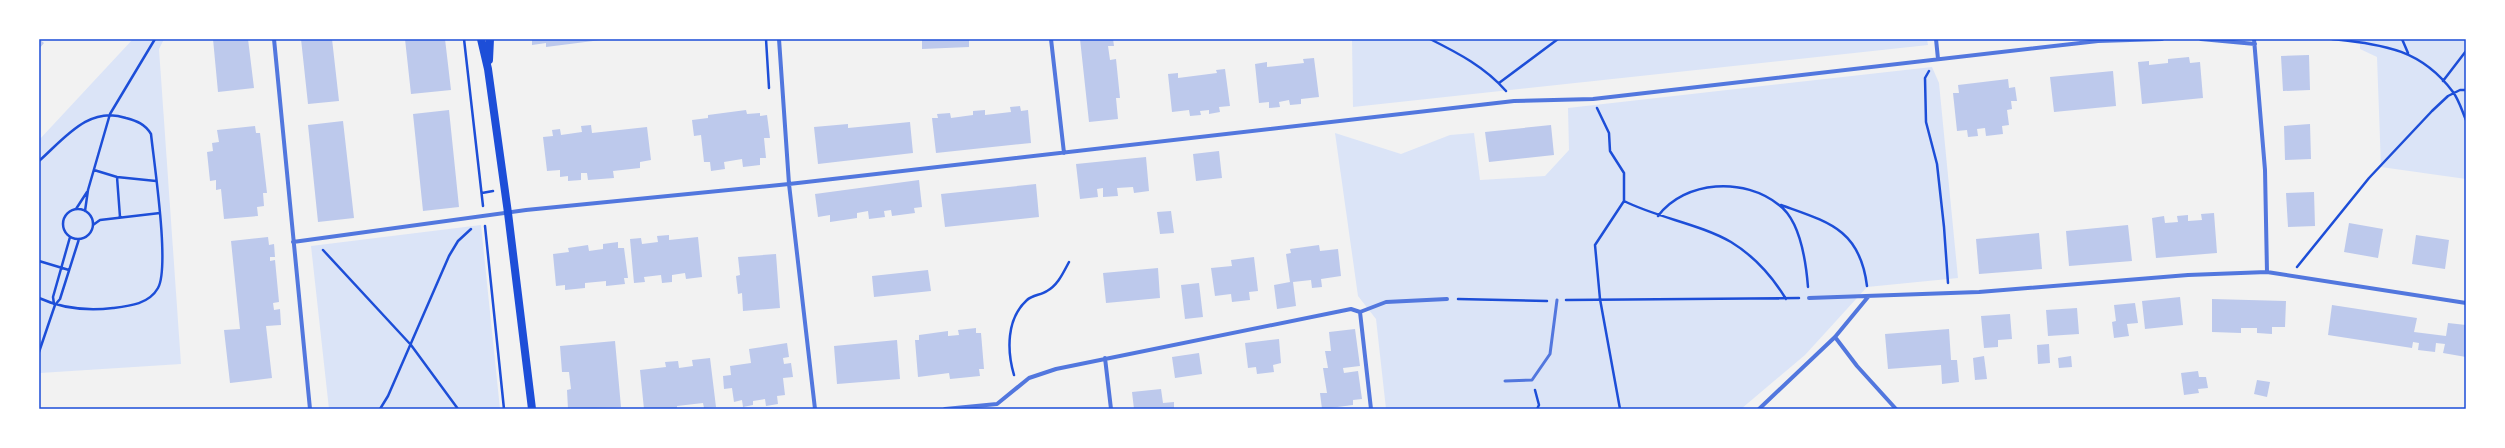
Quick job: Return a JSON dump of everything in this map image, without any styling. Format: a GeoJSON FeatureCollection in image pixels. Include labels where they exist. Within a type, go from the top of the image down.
{"type":"FeatureCollection","features":[{"type":"Feature","properties":{"kind":"main road"},"geometry":{"type":"LineString","coordinates":[[481,39],[488,69],[508,213],[532,409]]}},
{"type":"Feature","properties":{"kind":"main road"},"geometry":{"type":"LineString","coordinates":[[488,69],[490,39]]}},
{"type":"Feature","properties":{"kind":"street"},"geometry":{"type":"LineString","coordinates":[[274,39],[310,409]]}},
{"type":"Feature","properties":{"kind":"street"},"geometry":{"type":"LineString","coordinates":[[778,39],[789,184],[815,409]]}},
{"type":"Feature","properties":{"kind":"street"},"geometry":{"type":"LineString","coordinates":[[1051,39],[1064,153]]}},
{"type":"Feature","properties":{"kind":"street"},"geometry":{"type":"LineString","coordinates":[[1936,39],[1938,59]]}},
{"type":"Feature","properties":{"kind":"street"},"geometry":{"type":"LineString","coordinates":[[293,242],[508,213],[789,184],[1514,100],[1593,99],[2098,42],[2162,39]]}},
{"type":"Feature","properties":{"kind":"street"},"geometry":{"type":"LineString","coordinates":[[2202,39],[2255,44]]}},
{"type":"Feature","properties":{"kind":"street"},"geometry":{"type":"LineString","coordinates":[[2254,39],[2265,170],[2267,272]]}},
{"type":"Feature","properties":{"kind":"street"},"geometry":{"type":"LineString","coordinates":[[1809,298],[1948,293],[2180,276],[2267,272],[2466,303]]}},
{"type":"Feature","properties":{"kind":"street"},"geometry":{"type":"LineString","coordinates":[[1759,409],[1836,337],[1868,297]]}},
{"type":"Feature","properties":{"kind":"street"},"geometry":{"type":"LineString","coordinates":[[945,409],[997,404],[1017,386],[1029,378],[1056,369],[1105,358],[1352,309],[1360,312],[1386,302],[1447,299]]}},
{"type":"Feature","properties":{"kind":"street"},"geometry":{"type":"LineString","coordinates":[[1360,312],[1371,409]]}},
{"type":"Feature","properties":{"kind":"street"},"geometry":{"type":"LineString","coordinates":[[1836,337],[1857,366],[1896,409]]}},
{"type":"Feature","properties":{"kind":"street"},"geometry":{"type":"LineString","coordinates":[[1105,358],[1111,409]]}},
{"type":"Feature","properties":{"kind":"lane"},"geometry":{"type":"LineString","coordinates":[[1505,381],[1532,380],[1550,354],[1558,300]]}},
{"type":"Feature","properties":{"kind":"path"},"geometry":{"type":"LineString","coordinates":[[85,211],[88,190],[110,114],[155,39]]}},
{"type":"Feature","properties":{"kind":"path"},"geometry":{"type":"LineString","coordinates":[[464,39],[485,217],[504,409]]}},
{"type":"Feature","properties":{"kind":"path"},"geometry":{"type":"LineString","coordinates":[[1430,39],[1459,54],[1493,76],[1514,100]]}},
{"type":"Feature","properties":{"kind":"path"},"geometry":{"type":"LineString","coordinates":[[1499,84],[1558,39]]}},
{"type":"Feature","properties":{"kind":"path"},"geometry":{"type":"LineString","coordinates":[[2332,39],[2370,44],[2408,53],[2432,69],[2454,93],[2466,120]]}},
{"type":"Feature","properties":{"kind":"path"},"geometry":{"type":"LineString","coordinates":[[2402,39],[2408,53]]}},
{"type":"Feature","properties":{"kind":"path"},"geometry":{"type":"LineString","coordinates":[[2443,81],[2466,51]]}},
{"type":"Feature","properties":{"kind":"path"},"geometry":{"type":"LineString","coordinates":[[1925,85],[1926,122],[1936,164],[1944,227],[1948,293]]}},
{"type":"Feature","properties":{"kind":"path"},"geometry":{"type":"LineString","coordinates":[[2292,277],[2301,260],[2369,178],[2448,96],[2466,90]]}},
{"type":"Feature","properties":{"kind":"path"},"geometry":{"type":"LineString","coordinates":[[1593,99],[1609,133],[1610,151],[1624,173],[1624,201],[1595,245],[1600,300],[1620,409]]}},
{"type":"Feature","properties":{"kind":"path"},"geometry":{"type":"LineString","coordinates":[[39,161],[78,125],[91,117],[110,114],[137,121],[147,128],[151,134],[160,213],[163,273],[159,288],[151,297],[127,306],[92,310],[55,305],[39,298]]}},
{"type":"Feature","properties":{"kind":"path"},"geometry":{"type":"LineString","coordinates":[[94,170],[118,177],[156,182]]}},
{"type":"Feature","properties":{"kind":"path"},"geometry":{"type":"LineString","coordinates":[[118,177],[120,217]]}},
{"type":"Feature","properties":{"kind":"path"},"geometry":{"type":"LineString","coordinates":[[1658,216],[1677,198],[1715,186],[1738,186],[1843,232],[1855,246],[1864,266],[1868,297]]}},
{"type":"Feature","properties":{"kind":"path"},"geometry":{"type":"LineString","coordinates":[[79,239],[70,236],[64,230],[64,221],[68,213],[76,209],[88,190]]}},
{"type":"Feature","properties":{"kind":"path"},"geometry":{"type":"LineString","coordinates":[[1624,201],[1658,216],[1730,242],[1754,259],[1775,281],[1787,299]]}},
{"type":"Feature","properties":{"kind":"path"},"geometry":{"type":"LineString","coordinates":[[1447,299],[1600,300],[1809,298],[1805,258],[1799,236],[1789,217],[1780,205]]}},
{"type":"Feature","properties":{"kind":"path"},"geometry":{"type":"LineString","coordinates":[[39,352],[55,305],[60,299],[79,239],[90,233],[92,225],[91,217],[85,211],[76,209]]}},
{"type":"Feature","properties":{"kind":"path"},"geometry":{"type":"LineString","coordinates":[[92,225],[100,220],[160,213]]}},
{"type":"Feature","properties":{"kind":"path"},"geometry":{"type":"LineString","coordinates":[[380,409],[411,345],[449,256],[458,241],[485,217]]}},
{"type":"Feature","properties":{"kind":"path"},"geometry":{"type":"LineString","coordinates":[[55,305],[53,297],[70,236]]}},
{"type":"Feature","properties":{"kind":"path"},"geometry":{"type":"LineString","coordinates":[[312,239],[411,345],[458,409]]}},
{"type":"Feature","properties":{"kind":"path"},"geometry":{"type":"LineString","coordinates":[[39,261],[69,270]]}},
{"type":"Feature","properties":{"kind":"path"},"geometry":{"type":"LineString","coordinates":[[1017,386],[1010,360],[1009,343],[1014,319],[1028,300],[1048,291],[1060,280],[1069,262]]}},
{"type":"Feature","properties":{"kind":"path"},"geometry":{"type":"LineString","coordinates":[[1532,380],[1539,405],[1538,409]]}},
{"type":"Feature","properties":{"kind":"shaded area"},"geometry":{"type":"Polygon","coordinates":[[[133,39],[164,39],[159,49],[181,364],[40,373],[39,375],[39,140],[133,39]]]}},
{"type":"Feature","properties":{"kind":"shaded area"},"geometry":{"type":"Polygon","coordinates":[[[1352,39],[1927,39],[1928,45],[1353,107],[1352,39]]]}},
{"type":"Feature","properties":{"kind":"shaded area"},"geometry":{"type":"Polygon","coordinates":[[[2360,39],[2466,39],[2466,179],[2381,167],[2377,57],[2360,49],[2360,39]]]}},
{"type":"Feature","properties":{"kind":"shaded area"},"geometry":{"type":"Polygon","coordinates":[[[1932,67],[1939,83],[1958,278],[1867,287],[1805,355],[1741,409],[1386,409],[1376,319],[1358,296],[1335,133],[1401,154],[1450,135],[1474,133],[1480,180],[1545,176],[1569,150],[1568,108],[1932,67]]]}},
{"type":"Feature","properties":{"kind":"shaded area"},"geometry":{"type":"Polygon","coordinates":[[[481,225],[500,409],[329,409],[311,246],[481,225]]]}},
{"type":"Feature","properties":{"kind":"building"},"geometry":{"type":"Polygon","coordinates":[[[39,39],[44,43],[39,49],[39,39]]]}},
{"type":"Feature","properties":{"kind":"building"},"geometry":{"type":"Polygon","coordinates":[[[213,39],[248,39],[254,88],[218,92],[213,39]]]}},
{"type":"Feature","properties":{"kind":"building"},"geometry":{"type":"Polygon","coordinates":[[[301,39],[332,39],[339,101],[308,104],[301,39]]]}},
{"type":"Feature","properties":{"kind":"building"},"geometry":{"type":"Polygon","coordinates":[[[405,39],[445,39],[451,90],[411,94],[405,39]]]}},
{"type":"Feature","properties":{"kind":"building"},"geometry":{"type":"Polygon","coordinates":[[[532,39],[601,40],[546,47],[546,43],[532,45],[532,39]]]}},
{"type":"Feature","properties":{"kind":"building"},"geometry":{"type":"Polygon","coordinates":[[[922,39],[969,39],[969,47],[922,49],[922,39]]]}},
{"type":"Feature","properties":{"kind":"building"},"geometry":{"type":"Polygon","coordinates":[[[1080,39],[1113,39],[1114,46],[1108,46],[1110,60],[1116,59],[1120,98],[1116,98],[1118,119],[1089,122],[1080,39]]]}},
{"type":"Feature","properties":{"kind":"building"},"geometry":{"type":"Polygon","coordinates":[[[2309,55],[2310,90],[2283,91],[2281,56],[2309,55]]]}},
{"type":"Feature","properties":{"kind":"building"},"geometry":{"type":"Polygon","coordinates":[[[2189,57],[2190,63],[2200,62],[2203,98],[2142,104],[2138,62],[2149,61],[2149,65],[2168,63],[2168,59],[2189,57]]]}},
{"type":"Feature","properties":{"kind":"building"},"geometry":{"type":"Polygon","coordinates":[[[1314,58],[1319,97],[1301,99],[1301,104],[1290,105],[1289,100],[1279,102],[1280,107],[1269,108],[1269,102],[1259,103],[1255,64],[1267,62],[1267,67],[1304,63],[1303,59],[1314,58]]]}},
{"type":"Feature","properties":{"kind":"building"},"geometry":{"type":"Polygon","coordinates":[[[1225,69],[1230,106],[1219,107],[1220,112],[1209,114],[1209,110],[1200,111],[1201,115],[1190,116],[1189,110],[1172,112],[1168,74],[1178,73],[1178,78],[1217,73],[1216,70],[1225,69]]]}},
{"type":"Feature","properties":{"kind":"building"},"geometry":{"type":"Polygon","coordinates":[[[2113,71],[2116,106],[2054,112],[2050,77],[2113,71]]]}},
{"type":"Feature","properties":{"kind":"building"},"geometry":{"type":"Polygon","coordinates":[[[2008,79],[2009,88],[2015,87],[2017,101],[2011,101],[2012,109],[2007,110],[2009,125],[2002,126],[2003,134],[1986,136],[1985,128],[1977,129],[1978,136],[1968,137],[1967,130],[1957,131],[1953,93],[1959,93],[1958,85],[2008,79]]]}},
{"type":"Feature","properties":{"kind":"building"},"geometry":{"type":"Polygon","coordinates":[[[1020,106],[1021,111],[1028,110],[1031,143],[936,153],[932,118],[938,118],[937,114],[950,113],[951,118],[973,115],[973,111],[985,110],[985,115],[1011,112],[1010,107],[1020,106]]]}},
{"type":"Feature","properties":{"kind":"building"},"geometry":{"type":"Polygon","coordinates":[[[449,110],[459,207],[423,211],[413,114],[449,110]]]}},
{"type":"Feature","properties":{"kind":"building"},"geometry":{"type":"Polygon","coordinates":[[[746,110],[747,114],[760,113],[760,116],[767,115],[770,138],[764,138],[766,158],[760,158],[760,165],[743,167],[742,159],[724,162],[725,169],[711,171],[710,162],[704,162],[701,135],[694,136],[692,120],[708,118],[708,115],[746,110]]]}},
{"type":"Feature","properties":{"kind":"building"},"geometry":{"type":"Polygon","coordinates":[[[343,121],[354,218],[318,222],[308,125],[343,121]]]}},
{"type":"Feature","properties":{"kind":"building"},"geometry":{"type":"Polygon","coordinates":[[[910,122],[913,153],[818,164],[814,127],[848,124],[848,128],[910,122]]]}},
{"type":"Feature","properties":{"kind":"building"},"geometry":{"type":"Polygon","coordinates":[[[2310,124],[2311,159],[2285,160],[2284,126],[2310,124]]]}},
{"type":"Feature","properties":{"kind":"building"},"geometry":{"type":"Polygon","coordinates":[[[591,125],[592,133],[647,127],[651,160],[640,162],[640,168],[613,171],[614,178],[588,180],[587,173],[581,173],[581,180],[568,181],[568,176],[560,177],[560,170],[547,171],[543,137],[553,136],[552,130],[560,129],[561,135],[582,132],[581,126],[591,125]]]}},
{"type":"Feature","properties":{"kind":"building"},"geometry":{"type":"Polygon","coordinates":[[[1551,125],[1554,155],[1489,162],[1485,132],[1551,125]]]}},
{"type":"Feature","properties":{"kind":"building"},"geometry":{"type":"Polygon","coordinates":[[[255,126],[256,133],[260,133],[267,193],[263,193],[264,206],[257,207],[258,216],[224,219],[221,189],[216,190],[216,180],[210,181],[207,152],[213,151],[212,143],[219,142],[217,130],[255,126]]]}},
{"type":"Feature","properties":{"kind":"building"},"geometry":{"type":"Polygon","coordinates":[[[1219,151],[1222,178],[1196,181],[1193,154],[1219,151]]]}},
{"type":"Feature","properties":{"kind":"building"},"geometry":{"type":"Polygon","coordinates":[[[1146,157],[1149,191],[1134,193],[1133,187],[1117,188],[1118,196],[1103,197],[1103,188],[1097,189],[1098,197],[1080,199],[1076,164],[1146,157]]]}},
{"type":"Feature","properties":{"kind":"building"},"geometry":{"type":"Polygon","coordinates":[[[919,180],[922,207],[914,208],[915,213],[892,216],[891,210],[884,211],[885,217],[869,219],[868,211],[857,213],[857,218],[830,222],[830,215],[818,217],[815,194],[919,180]]]}},
{"type":"Feature","properties":{"kind":"building"},"geometry":{"type":"Polygon","coordinates":[[[1036,184],[1039,217],[945,227],[941,194],[1036,184]]]}},
{"type":"Feature","properties":{"kind":"building"},"geometry":{"type":"Polygon","coordinates":[[[2314,192],[2315,226],[2288,227],[2286,193],[2314,192]]]}},
{"type":"Feature","properties":{"kind":"building"},"geometry":{"type":"Polygon","coordinates":[[[1171,211],[1174,233],[1160,234],[1157,212],[1171,211]]]}},
{"type":"Feature","properties":{"kind":"building"},"geometry":{"type":"Polygon","coordinates":[[[2214,213],[2217,253],[2156,258],[2152,218],[2164,216],[2165,223],[2178,222],[2177,216],[2188,215],[2188,221],[2202,220],[2201,214],[2214,213]]]}},
{"type":"Feature","properties":{"kind":"building"},"geometry":{"type":"Polygon","coordinates":[[[2349,223],[2383,229],[2378,258],[2344,252],[2349,223]]]}},
{"type":"Feature","properties":{"kind":"building"},"geometry":{"type":"Polygon","coordinates":[[[2128,225],[2132,261],[2069,266],[2066,231],[2128,225]]]}},
{"type":"Feature","properties":{"kind":"building"},"geometry":{"type":"Polygon","coordinates":[[[2039,233],[2042,269],[1979,274],[1976,239],[2039,233]]]}},
{"type":"Feature","properties":{"kind":"building"},"geometry":{"type":"Polygon","coordinates":[[[669,235],[669,240],[698,237],[702,277],[686,279],[685,273],[672,275],[672,282],[662,283],[661,275],[644,277],[645,282],[634,283],[630,239],[641,238],[642,244],[658,242],[657,236],[669,235]]]}},
{"type":"Feature","properties":{"kind":"building"},"geometry":{"type":"Polygon","coordinates":[[[2416,235],[2449,240],[2445,269],[2412,264],[2416,235]]]}},
{"type":"Feature","properties":{"kind":"building"},"geometry":{"type":"Polygon","coordinates":[[[268,237],[269,245],[274,244],[275,257],[270,257],[270,261],[275,260],[279,302],[273,303],[274,310],[280,309],[281,325],[266,326],[272,378],[230,383],[224,330],[240,329],[231,241],[268,237]]]}},
{"type":"Feature","properties":{"kind":"building"},"geometry":{"type":"Polygon","coordinates":[[[618,242],[618,248],[624,248],[628,278],[624,278],[625,284],[606,286],[606,281],[585,283],[585,288],[565,290],[565,285],[556,286],[553,254],[569,252],[568,248],[588,245],[589,251],[603,249],[603,244],[618,242]]]}},
{"type":"Feature","properties":{"kind":"building"},"geometry":{"type":"Polygon","coordinates":[[[1319,245],[1320,251],[1338,249],[1341,276],[1321,279],[1322,287],[1312,288],[1311,280],[1293,282],[1296,306],[1277,309],[1274,285],[1290,282],[1286,254],[1291,253],[1290,249],[1319,245]]]}},
{"type":"Feature","properties":{"kind":"building"},"geometry":{"type":"Polygon","coordinates":[[[776,254],[780,308],[743,311],[742,293],[738,294],[736,276],[740,275],[738,257],[776,254]]]}},
{"type":"Feature","properties":{"kind":"building"},"geometry":{"type":"Polygon","coordinates":[[[1254,257],[1258,291],[1249,292],[1250,300],[1232,302],[1231,294],[1215,296],[1211,268],[1232,266],[1231,260],[1254,257]]]}},
{"type":"Feature","properties":{"kind":"building"},"geometry":{"type":"Polygon","coordinates":[[[1158,268],[1160,298],[1106,303],[1103,273],[1158,268]]]}},
{"type":"Feature","properties":{"kind":"building"},"geometry":{"type":"Polygon","coordinates":[[[928,270],[931,291],[874,297],[872,276],[928,270]]]}},
{"type":"Feature","properties":{"kind":"building"},"geometry":{"type":"Polygon","coordinates":[[[1199,283],[1203,317],[1185,319],[1181,285],[1199,283]]]}},
{"type":"Feature","properties":{"kind":"building"},"geometry":{"type":"Polygon","coordinates":[[[2180,297],[2183,325],[2145,329],[2142,301],[2180,297]]]}},
{"type":"Feature","properties":{"kind":"building"},"geometry":{"type":"Polygon","coordinates":[[[2212,299],[2286,301],[2285,327],[2272,327],[2272,334],[2257,333],[2257,328],[2241,328],[2241,333],[2212,332],[2212,299]]]}},
{"type":"Feature","properties":{"kind":"building"},"geometry":{"type":"Polygon","coordinates":[[[2135,303],[2138,323],[2127,324],[2129,336],[2114,338],[2112,322],[2116,321],[2114,305],[2135,303]]]}},
{"type":"Feature","properties":{"kind":"building"},"geometry":{"type":"Polygon","coordinates":[[[2332,305],[2417,318],[2414,332],[2446,336],[2448,323],[2466,325],[2466,357],[2443,353],[2445,344],[2436,343],[2435,352],[2418,350],[2419,343],[2413,342],[2412,348],[2328,335],[2332,305]]]}},
{"type":"Feature","properties":{"kind":"building"},"geometry":{"type":"Polygon","coordinates":[[[2077,308],[2079,334],[2048,336],[2046,310],[2077,308]]]}},
{"type":"Feature","properties":{"kind":"building"},"geometry":{"type":"Polygon","coordinates":[[[2010,314],[2012,339],[1998,340],[1998,347],[1984,348],[1981,316],[2010,314]]]}},
{"type":"Feature","properties":{"kind":"building"},"geometry":{"type":"Polygon","coordinates":[[[976,328],[976,333],[981,333],[984,369],[979,369],[980,376],[950,379],[949,373],[918,377],[915,340],[919,340],[919,335],[948,331],[948,336],[959,335],[958,330],[976,328]]]}},
{"type":"Feature","properties":{"kind":"building"},"geometry":{"type":"Polygon","coordinates":[[[1355,329],[1360,366],[1343,368],[1344,373],[1358,371],[1362,399],[1353,400],[1353,405],[1322,409],[1320,393],[1327,393],[1323,368],[1328,368],[1325,351],[1331,351],[1329,332],[1355,329]]]}},
{"type":"Feature","properties":{"kind":"building"},"geometry":{"type":"Polygon","coordinates":[[[1949,329],[1951,360],[1957,360],[1959,382],[1942,384],[1941,365],[1888,369],[1885,334],[1949,329]]]}},
{"type":"Feature","properties":{"kind":"building"},"geometry":{"type":"Polygon","coordinates":[[[1279,339],[1281,363],[1273,365],[1274,372],[1257,374],[1256,367],[1248,368],[1245,343],[1279,339]]]}},
{"type":"Feature","properties":{"kind":"building"},"geometry":{"type":"Polygon","coordinates":[[[897,340],[900,379],[837,384],[834,346],[897,340]]]}},
{"type":"Feature","properties":{"kind":"building"},"geometry":{"type":"Polygon","coordinates":[[[615,341],[621,407],[568,409],[567,390],[571,389],[569,372],[562,372],[560,346],[615,341]]]}},
{"type":"Feature","properties":{"kind":"building"},"geometry":{"type":"Polygon","coordinates":[[[787,343],[789,357],[783,358],[784,364],[791,363],[793,377],[783,378],[785,395],[777,396],[778,404],[766,406],[765,399],[753,401],[753,405],[743,407],[742,400],[734,402],[732,388],[724,389],[723,376],[731,375],[730,366],[751,363],[749,349],[787,343]]]}},
{"type":"Feature","properties":{"kind":"building"},"geometry":{"type":"Polygon","coordinates":[[[2049,344],[2050,363],[2038,364],[2037,345],[2049,344]]]}},
{"type":"Feature","properties":{"kind":"building"},"geometry":{"type":"Polygon","coordinates":[[[1199,353],[1202,374],[1175,378],[1172,357],[1199,353]]]}},
{"type":"Feature","properties":{"kind":"building"},"geometry":{"type":"Polygon","coordinates":[[[1984,356],[1987,379],[1975,380],[1973,358],[1984,356]]]}},
{"type":"Feature","properties":{"kind":"building"},"geometry":{"type":"Polygon","coordinates":[[[2071,356],[2072,367],[2059,368],[2058,358],[2071,356]]]}},
{"type":"Feature","properties":{"kind":"building"},"geometry":{"type":"Polygon","coordinates":[[[710,358],[716,407],[704,408],[703,403],[677,406],[677,409],[644,409],[640,370],[666,367],[665,362],[678,361],[679,368],[693,366],[692,360],[710,358]]]}},
{"type":"Feature","properties":{"kind":"building"},"geometry":{"type":"Polygon","coordinates":[[[2198,371],[2199,377],[2206,377],[2208,388],[2198,389],[2199,393],[2184,395],[2181,373],[2198,371]]]}},
{"type":"Feature","properties":{"kind":"building"},"geometry":{"type":"Polygon","coordinates":[[[2257,380],[2270,382],[2267,397],[2254,394],[2257,380]]]}},
{"type":"Feature","properties":{"kind":"building"},"geometry":{"type":"Polygon","coordinates":[[[1161,389],[1163,403],[1174,402],[1174,409],[1134,409],[1132,392],[1161,389]]]}}]}
